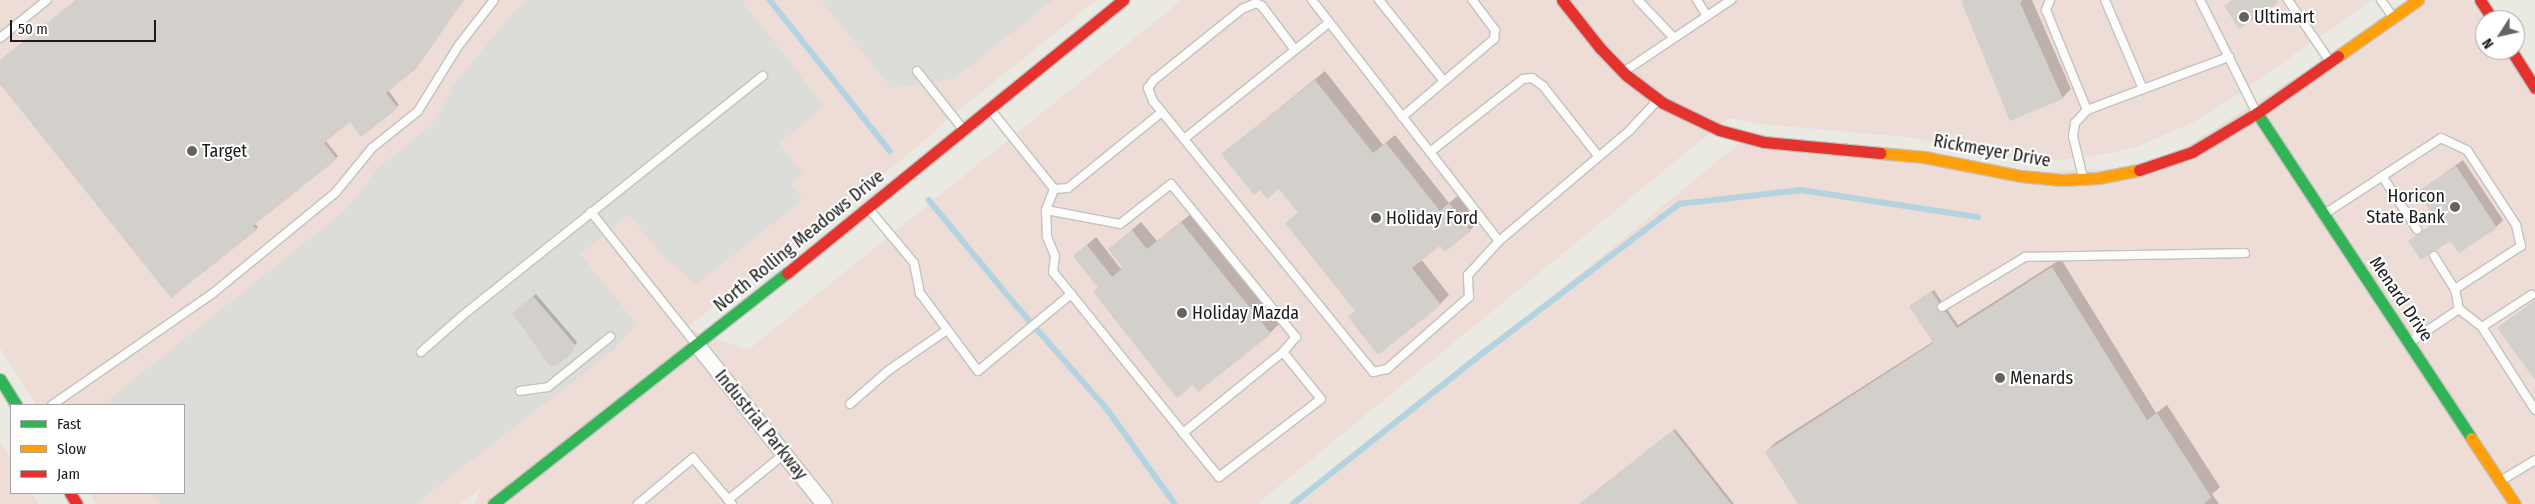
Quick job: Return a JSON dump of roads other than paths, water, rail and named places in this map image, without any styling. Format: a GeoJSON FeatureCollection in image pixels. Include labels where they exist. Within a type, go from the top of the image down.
{"type":"FeatureCollection","features":[{"type":"Feature","properties":{"kind":"street","name":"North Rolling Meadows Drive"},"geometry":{"type":"LineString","coordinates":[[493,504],[697,345],[1123,0]]}},
{"type":"Feature","properties":{"kind":"street","name":"Rickmeyer Drive"},"geometry":{"type":"LineString","coordinates":[[1562,0],[1600,48],[1623,72],[1658,100],[1679,113],[1719,130],[1764,142],[1924,157],[2037,178],[2083,179],[2129,174],[2173,160],[2210,143],[2257,113],[2418,0]]}},
{"type":"Feature","properties":{"kind":"street"},"geometry":{"type":"LineString","coordinates":[[2517,60],[2535,88]]}},
{"type":"Feature","properties":{"kind":"street","name":"Menard Drive"},"geometry":{"type":"LineString","coordinates":[[2257,113],[2515,504]]}},
{"type":"Feature","properties":{"kind":"street","name":"Industrial Parkway"},"geometry":{"type":"LineString","coordinates":[[697,345],[824,504]]}},
{"type":"Feature","properties":{"kind":"street"},"geometry":{"type":"LineString","coordinates":[[0,379],[15,404]]}},
{"type":"Feature","properties":{"kind":"lane"},"geometry":{"type":"LineString","coordinates":[[0,38],[47,0]]}},
{"type":"Feature","properties":{"kind":"lane"},"geometry":{"type":"LineString","coordinates":[[53,404],[212,294],[336,192],[372,148],[418,111],[459,45],[494,0]]}},
{"type":"Feature","properties":{"kind":"lane"},"geometry":{"type":"LineString","coordinates":[[1312,0],[1499,241]]}},
{"type":"Feature","properties":{"kind":"lane"},"geometry":{"type":"LineString","coordinates":[[1379,0],[1444,81]]}},
{"type":"Feature","properties":{"kind":"lane"},"geometry":{"type":"LineString","coordinates":[[1402,117],[1494,38],[1495,30],[1472,0]]}},
{"type":"Feature","properties":{"kind":"lane"},"geometry":{"type":"LineString","coordinates":[[1638,0],[1674,38]]}},
{"type":"Feature","properties":{"kind":"lane"},"geometry":{"type":"LineString","coordinates":[[1697,0],[1708,16]]}},
{"type":"Feature","properties":{"kind":"lane"},"geometry":{"type":"LineString","coordinates":[[1623,72],[1731,0]]}},
{"type":"Feature","properties":{"kind":"lane"},"geometry":{"type":"LineString","coordinates":[[2050,0],[2046,10],[2087,110]]}},
{"type":"Feature","properties":{"kind":"lane"},"geometry":{"type":"LineString","coordinates":[[2105,0],[2143,89]]}},
{"type":"Feature","properties":{"kind":"lane"},"geometry":{"type":"LineString","coordinates":[[2200,0],[2257,113]]}},
{"type":"Feature","properties":{"kind":"lane"},"geometry":{"type":"LineString","coordinates":[[2288,0],[2330,62]]}},
{"type":"Feature","properties":{"kind":"lane"},"geometry":{"type":"LineString","coordinates":[[2382,0],[2393,18]]}},
{"type":"Feature","properties":{"kind":"lane"},"geometry":{"type":"LineString","coordinates":[[1295,50],[1262,6],[1256,3],[1242,9],[1154,80],[1148,88],[1153,101],[1373,372],[1387,369],[1469,297],[1468,275],[1499,241],[1629,131],[1658,100]]}},
{"type":"Feature","properties":{"kind":"lane"},"geometry":{"type":"LineString","coordinates":[[1184,139],[1329,23]]}},
{"type":"Feature","properties":{"kind":"lane"},"geometry":{"type":"LineString","coordinates":[[2083,179],[2073,136],[2075,123],[2087,110],[2229,57]]}},
{"type":"Feature","properties":{"kind":"lane"},"geometry":{"type":"LineString","coordinates":[[917,71],[962,129]]}},
{"type":"Feature","properties":{"kind":"lane"},"geometry":{"type":"LineString","coordinates":[[421,352],[462,316],[763,76]]}},
{"type":"Feature","properties":{"kind":"lane"},"geometry":{"type":"LineString","coordinates":[[1430,152],[1523,79],[1532,78],[1542,86],[1599,156]]}},
{"type":"Feature","properties":{"kind":"lane"},"geometry":{"type":"LineString","coordinates":[[989,108],[1054,189]]}},
{"type":"Feature","properties":{"kind":"lane"},"geometry":{"type":"LineString","coordinates":[[1054,189],[1068,188],[1162,112]]}},
{"type":"Feature","properties":{"kind":"lane"},"geometry":{"type":"LineString","coordinates":[[2324,214],[2441,138],[2467,150],[2516,225],[2521,246],[2455,288]]}},
{"type":"Feature","properties":{"kind":"lane"},"geometry":{"type":"LineString","coordinates":[[2382,176],[2417,229]]}},
{"type":"Feature","properties":{"kind":"lane"},"geometry":{"type":"LineString","coordinates":[[1046,210],[1120,224],[1171,184],[1296,337],[1283,352],[1183,433]]}},
{"type":"Feature","properties":{"kind":"lane"},"geometry":{"type":"LineString","coordinates":[[1054,189],[1046,210],[1047,237],[1055,256],[1053,272],[1219,477],[1321,399],[1283,352]]}},
{"type":"Feature","properties":{"kind":"lane"},"geometry":{"type":"LineString","coordinates":[[867,208],[914,263],[920,293],[978,371],[1071,294]]}},
{"type":"Feature","properties":{"kind":"lane"},"geometry":{"type":"LineString","coordinates":[[591,212],[697,345]]}},
{"type":"Feature","properties":{"kind":"lane"},"geometry":{"type":"LineString","coordinates":[[1942,307],[2025,257],[2245,253]]}},
{"type":"Feature","properties":{"kind":"lane"},"geometry":{"type":"LineString","coordinates":[[2434,256],[2455,288],[2459,309],[2482,327],[2535,410]]}},
{"type":"Feature","properties":{"kind":"lane"},"geometry":{"type":"LineString","coordinates":[[2482,327],[2531,295]]}},
{"type":"Feature","properties":{"kind":"lane"},"geometry":{"type":"LineString","coordinates":[[2409,343],[2459,309]]}},
{"type":"Feature","properties":{"kind":"lane"},"geometry":{"type":"LineString","coordinates":[[850,404],[890,370],[947,330]]}},
{"type":"Feature","properties":{"kind":"lane"},"geometry":{"type":"LineString","coordinates":[[520,391],[548,387],[610,337]]}},
{"type":"Feature","properties":{"kind":"lane"},"geometry":{"type":"LineString","coordinates":[[638,504],[694,458],[730,502],[784,454]]}},
{"type":"Feature","properties":{"kind":"lane"},"geometry":{"type":"LineString","coordinates":[[2500,482],[2535,460]]}},
{"type":"Feature","properties":{"kind":"waterway"},"geometry":{"type":"LineString","coordinates":[[770,0],[890,151]]}},
{"type":"Feature","properties":{"kind":"waterway"},"geometry":{"type":"LineString","coordinates":[[1293,504],[1483,353],[1679,204],[1801,190],[1978,217]]}},
{"type":"Feature","properties":{"kind":"waterway"},"geometry":{"type":"LineString","coordinates":[[929,200],[1016,305],[1108,410],[1175,504]]}},
{"type":"Feature","properties":{"kind":"place","name":"Ultimart"},"geometry":{"type":"Point","coordinates":[2244,17]}},
{"type":"Feature","properties":{"kind":"place","name":"Target"},"geometry":{"type":"Point","coordinates":[192,151]}},
{"type":"Feature","properties":{"kind":"place","name":"Horicon State Bank"},"geometry":{"type":"Point","coordinates":[2455,207]}},
{"type":"Feature","properties":{"kind":"place","name":"Holiday Ford"},"geometry":{"type":"Point","coordinates":[1376,218]}},
{"type":"Feature","properties":{"kind":"place","name":"Holiday Mazda"},"geometry":{"type":"Point","coordinates":[1182,313]}},
{"type":"Feature","properties":{"kind":"place","name":"Menards"},"geometry":{"type":"Point","coordinates":[2000,378]}}]}
